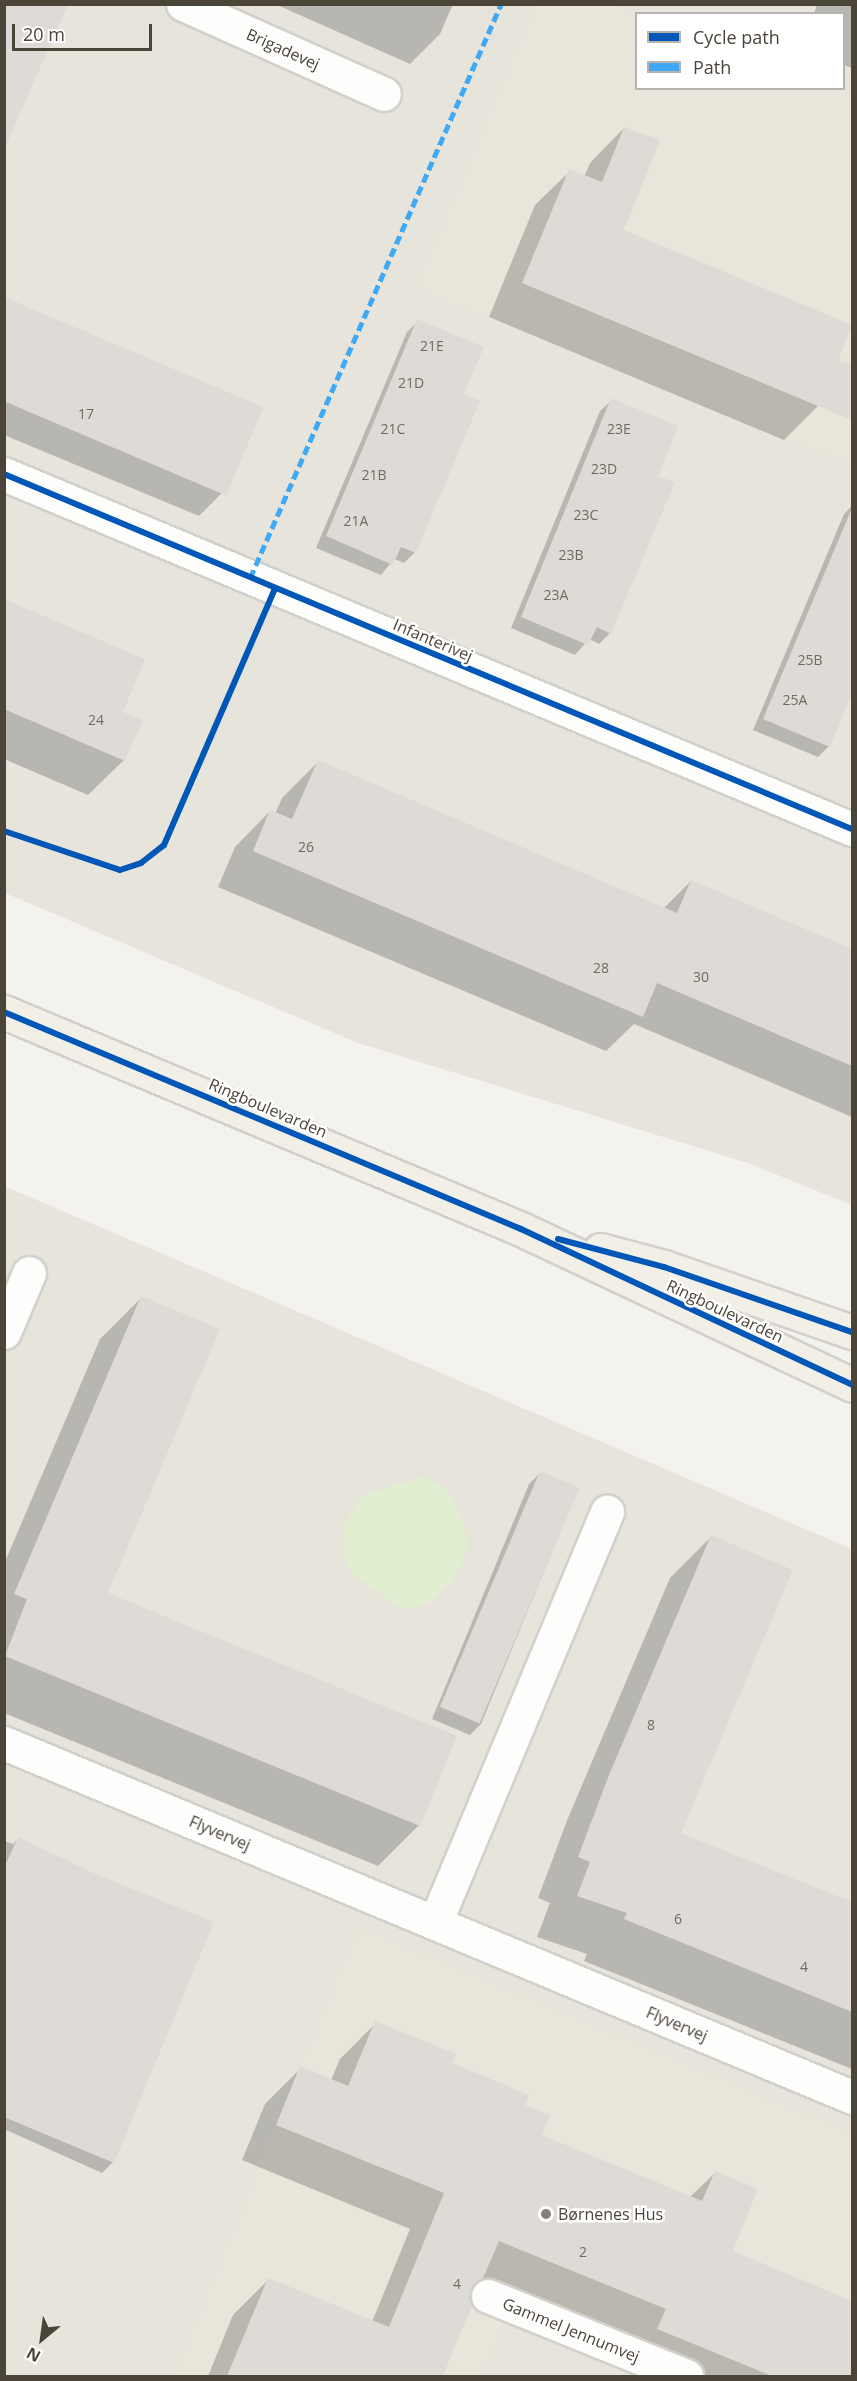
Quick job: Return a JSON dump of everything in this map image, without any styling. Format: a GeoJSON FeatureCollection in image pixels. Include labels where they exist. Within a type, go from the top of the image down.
{"type":"FeatureCollection","features":[{"type":"Feature","properties":{"kind":"main road","name":"Ringboulevarden"},"geometry":{"type":"LineString","coordinates":[[4,1012],[521,1229],[852,1385]]}},
{"type":"Feature","properties":{"kind":"main road","name":"Ringboulevarden"},"geometry":{"type":"LineString","coordinates":[[521,1229],[664,1268],[852,1332]]}},
{"type":"Feature","properties":{"kind":"street","name":"Brigadevej"},"geometry":{"type":"LineString","coordinates":[[183,4],[384,94]]}},
{"type":"Feature","properties":{"kind":"street","name":"Infanterivej"},"geometry":{"type":"LineString","coordinates":[[4,474],[852,829]]}},
{"type":"Feature","properties":{"kind":"street"},"geometry":{"type":"LineString","coordinates":[[4,1332],[29,1273]]}},
{"type":"Feature","properties":{"kind":"street"},"geometry":{"type":"LineString","coordinates":[[435,1923],[607,1512]]}},
{"type":"Feature","properties":{"kind":"street","name":"Flyvervej"},"geometry":{"type":"LineString","coordinates":[[4,1743],[852,2097]]}},
{"type":"Feature","properties":{"kind":"street","name":"Gammel Jennumvej"},"geometry":{"type":"LineString","coordinates":[[488,2296],[686,2376]]}},
{"type":"Feature","properties":{"kind":"shaded area"},"geometry":{"type":"Polygon","coordinates":[[[4,5],[852,5],[852,1205],[748,1163],[358,1043],[5,893],[4,5]]]}},
{"type":"Feature","properties":{"kind":"shaded area"},"geometry":{"type":"Polygon","coordinates":[[[535,5],[614,5],[635,12],[635,90],[842,90],[852,94],[852,465],[415,289],[535,5]]]}},
{"type":"Feature","properties":{"kind":"shaded area"},"geometry":{"type":"Polygon","coordinates":[[[4,1186],[852,1549],[852,2376],[5,2376],[4,1186]]]}},
{"type":"Feature","properties":{"kind":"shaded area","name":"Børnenes Hus"},"geometry":{"type":"Polygon","coordinates":[[[358,1927],[852,2133],[852,2376],[723,2376],[516,2296],[482,2376],[173,2376],[358,1927]]]}},
{"type":"Feature","properties":{"kind":"green space"},"geometry":{"type":"Polygon","coordinates":[[[420,1477],[436,1483],[448,1493],[464,1522],[467,1544],[462,1565],[451,1582],[430,1602],[412,1608],[399,1607],[353,1574],[345,1558],[344,1526],[360,1497],[420,1477]]]}},
{"type":"Feature","properties":{"kind":"building"},"geometry":{"type":"Polygon","coordinates":[[[4,4],[68,4],[4,150],[4,4]]]}},
{"type":"Feature","properties":{"kind":"building"},"geometry":{"type":"Polygon","coordinates":[[[624,127],[660,140],[624,230],[852,325],[838,361],[852,364],[852,420],[522,283],[569,169],[602,182],[624,127]]]}},
{"type":"Feature","properties":{"kind":"building"},"geometry":{"type":"Polygon","coordinates":[[[4,297],[264,407],[226,496],[4,401],[4,297]]]}},
{"type":"Feature","properties":{"kind":"building"},"geometry":{"type":"Polygon","coordinates":[[[417,319],[484,347],[464,394],[480,401],[416,553],[401,547],[393,565],[326,536],[417,319]]]}},
{"type":"Feature","properties":{"kind":"building"},"geometry":{"type":"Polygon","coordinates":[[[611,398],[678,426],[658,476],[675,482],[611,634],[597,627],[588,645],[521,617],[611,398]]]}},
{"type":"Feature","properties":{"kind":"building"},"geometry":{"type":"Polygon","coordinates":[[[852,508],[852,694],[830,747],[763,719],[852,508]]]}},
{"type":"Feature","properties":{"kind":"building"},"geometry":{"type":"Polygon","coordinates":[[[4,599],[145,659],[123,712],[143,720],[125,761],[4,709],[4,599]]]}},
{"type":"Feature","properties":{"kind":"building"},"geometry":{"type":"Polygon","coordinates":[[[318,760],[677,913],[691,880],[852,949],[852,1066],[657,983],[643,1017],[253,851],[270,810],[292,819],[318,760]]]}},
{"type":"Feature","properties":{"kind":"building"},"geometry":{"type":"Polygon","coordinates":[[[141,1296],[220,1329],[108,1593],[457,1736],[420,1826],[5,1656],[27,1599],[14,1594],[141,1296]]]}},
{"type":"Feature","properties":{"kind":"building"},"geometry":{"type":"Polygon","coordinates":[[[540,1471],[580,1488],[480,1723],[440,1707],[540,1471]]]}},
{"type":"Feature","properties":{"kind":"building"},"geometry":{"type":"Polygon","coordinates":[[[711,1535],[793,1570],[681,1833],[852,1902],[852,2012],[624,1919],[627,1913],[577,1896],[590,1862],[578,1857],[609,1775],[711,1535]]]}},
{"type":"Feature","properties":{"kind":"building"},"geometry":{"type":"Polygon","coordinates":[[[18,1837],[91,1872],[214,1922],[114,2163],[4,2117],[4,1868],[18,1837]]]}},
{"type":"Feature","properties":{"kind":"building"},"geometry":{"type":"Polygon","coordinates":[[[375,2021],[456,2054],[452,2063],[529,2095],[525,2105],[550,2115],[542,2135],[702,2201],[715,2171],[758,2189],[733,2251],[852,2301],[852,2376],[772,2376],[657,2329],[666,2309],[499,2241],[483,2278],[471,2288],[469,2298],[472,2305],[443,2376],[227,2376],[268,2278],[389,2327],[444,2193],[276,2125],[300,2066],[348,2086],[375,2021]]]}},
{"type":"Feature","properties":{"kind":"marked path"},"geometry":{"type":"LineString","coordinates":[[250,578],[501,4]]}},
{"type":"Feature","properties":{"kind":"cycle path"},"geometry":{"type":"LineString","coordinates":[[4,474],[852,829]]}},
{"type":"Feature","properties":{"kind":"cycle path"},"geometry":{"type":"LineString","coordinates":[[4,831],[120,870],[141,863],[164,845],[275,589]]}},
{"type":"Feature","properties":{"kind":"cycle path"},"geometry":{"type":"LineString","coordinates":[[4,1012],[521,1229],[852,1385]]}},
{"type":"Feature","properties":{"kind":"cycle path"},"geometry":{"type":"LineString","coordinates":[[558,1239],[664,1267],[852,1332]]}},
{"type":"Feature","properties":{"kind":"place","name":"Børnenes Hus"},"geometry":{"type":"Point","coordinates":[546,2214]}}]}
